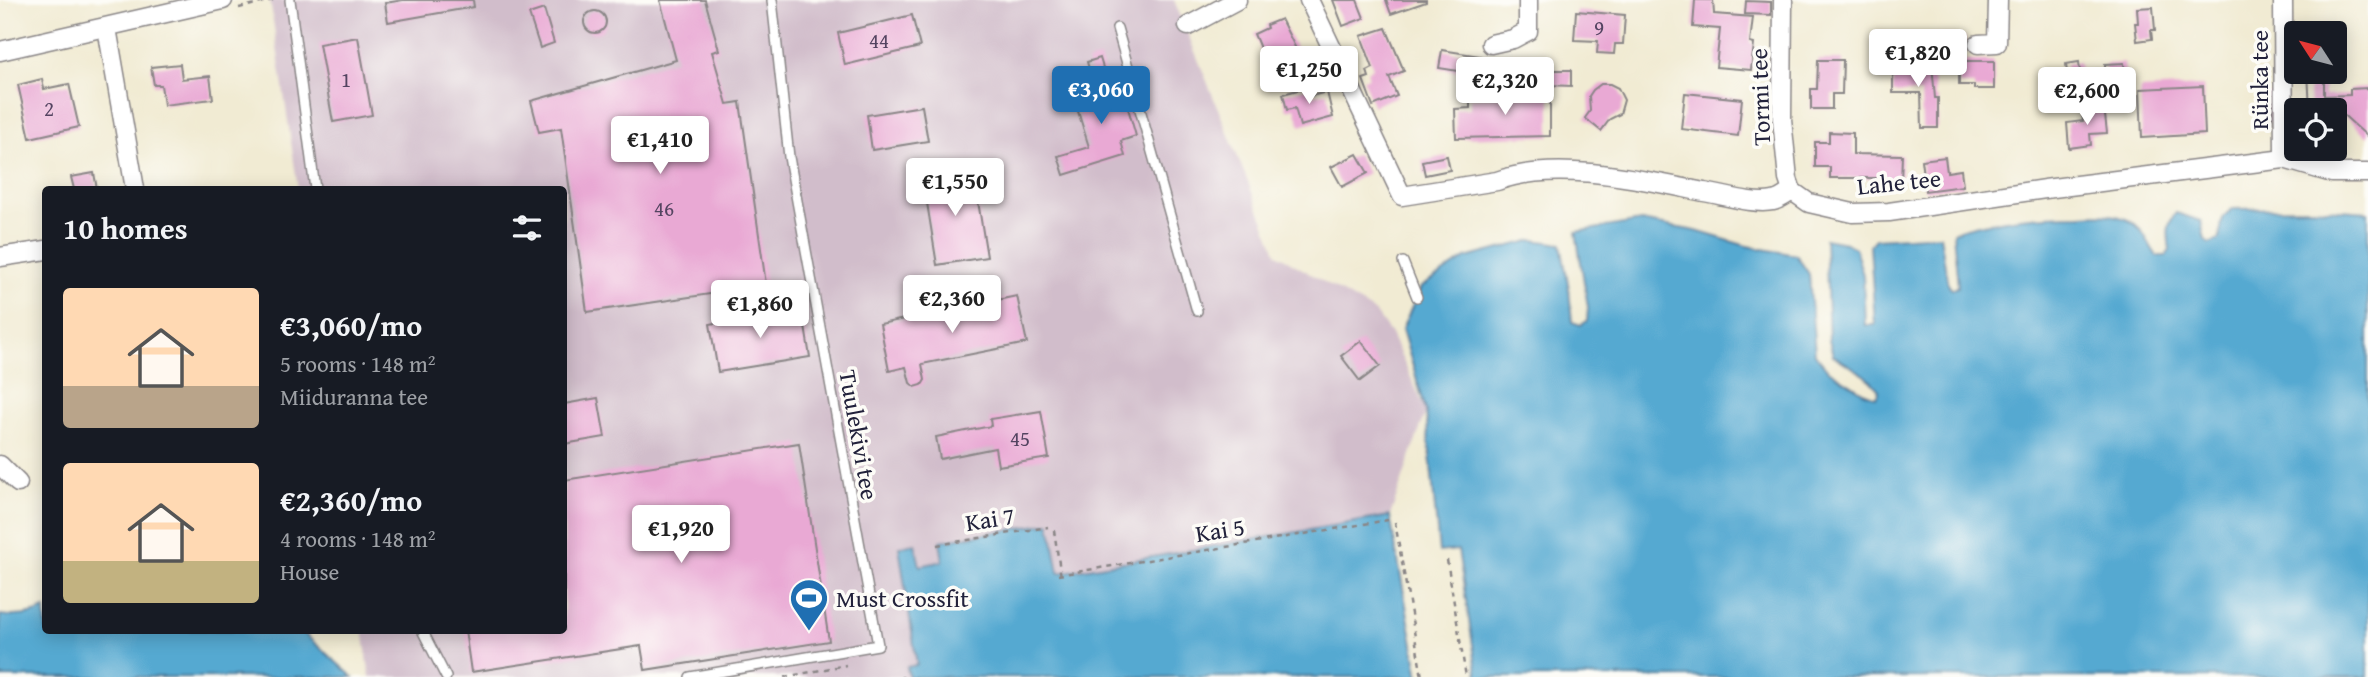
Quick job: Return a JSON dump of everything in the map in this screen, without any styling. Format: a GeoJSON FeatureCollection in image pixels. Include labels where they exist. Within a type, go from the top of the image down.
{"type":"FeatureCollection","features":[{"type":"Feature","properties":{"kind":"street"},"geometry":{"type":"LineString","coordinates":[[0,51],[223,0]]}},
{"type":"Feature","properties":{"kind":"street"},"geometry":{"type":"LineString","coordinates":[[1188,26],[1237,0]]}},
{"type":"Feature","properties":{"kind":"street"},"geometry":{"type":"LineString","coordinates":[[1309,0],[1402,196],[1497,181],[1509,176],[1554,171],[1643,180],[1745,200],[1774,201],[1793,191]]}},
{"type":"Feature","properties":{"kind":"street"},"geometry":{"type":"LineString","coordinates":[[1491,44],[1513,39],[1528,31],[1528,0]]}},
{"type":"Feature","properties":{"kind":"street","name":"Tormi tee"},"geometry":{"type":"LineString","coordinates":[[1783,0],[1782,119],[1788,180],[1793,191]]}},
{"type":"Feature","properties":{"kind":"street"},"geometry":{"type":"LineString","coordinates":[[1978,44],[1997,43],[1998,0]]}},
{"type":"Feature","properties":{"kind":"street","name":"Rünka tee"},"geometry":{"type":"LineString","coordinates":[[2283,0],[2284,159]]}},
{"type":"Feature","properties":{"kind":"street"},"geometry":{"type":"LineString","coordinates":[[107,28],[134,186]]}},
{"type":"Feature","properties":{"kind":"street","name":"Lahe tee"},"geometry":{"type":"LineString","coordinates":[[1793,191],[1809,203],[1853,214],[1889,212],[2284,159]]}},
{"type":"Feature","properties":{"kind":"street","name":"Lahe tee"},"geometry":{"type":"LineString","coordinates":[[2291,161],[2332,173],[2368,173]]}},
{"type":"Feature","properties":{"kind":"street"},"geometry":{"type":"LineString","coordinates":[[0,257],[42,251]]}},
{"type":"Feature","properties":{"kind":"street"},"geometry":{"type":"LineString","coordinates":[[0,465],[18,483]]}},
{"type":"Feature","properties":{"kind":"lane"},"geometry":{"type":"LineString","coordinates":[[290,0],[315,186]]}},
{"type":"Feature","properties":{"kind":"lane","name":"Tuulekivi tee"},"geometry":{"type":"LineString","coordinates":[[690,677],[878,645],[789,157],[772,0]]}},
{"type":"Feature","properties":{"kind":"lane"},"geometry":{"type":"LineString","coordinates":[[1117,27],[1197,311]]}},
{"type":"Feature","properties":{"kind":"lane"},"geometry":{"type":"LineString","coordinates":[[1403,261],[1417,297]]}},
{"type":"Feature","properties":{"kind":"lane"},"geometry":{"type":"LineString","coordinates":[[424,634],[446,677]]}},
{"type":"Feature","properties":{"kind":"path","name":"Kai 5"},"geometry":{"type":"LineString","coordinates":[[1054,530],[1060,576],[1388,520]]}},
{"type":"Feature","properties":{"kind":"path"},"geometry":{"type":"LineString","coordinates":[[1395,522],[1422,677]]}},
{"type":"Feature","properties":{"kind":"path","name":"Kai 7"},"geometry":{"type":"LineString","coordinates":[[937,545],[1048,527]]}},
{"type":"Feature","properties":{"kind":"path"},"geometry":{"type":"LineString","coordinates":[[1447,561],[1466,677]]}},
{"type":"Feature","properties":{"kind":"path"},"geometry":{"type":"LineString","coordinates":[[785,677],[846,666]]}},
{"type":"Feature","properties":{"kind":"shaded area"},"geometry":{"type":"Polygon","coordinates":[[[270,0],[1174,0],[1277,254],[1375,312],[1391,334],[1426,411],[1390,516],[1058,573],[941,541],[943,561],[920,567],[917,666],[907,668],[909,677],[370,677],[364,634],[567,634],[567,186],[298,186],[270,0]]]}},
{"type":"Feature","properties":{"kind":"water"},"geometry":{"type":"Polygon","coordinates":[[[2311,208],[2368,212],[2368,677],[1478,677],[1458,550],[1439,552],[1426,411],[1402,329],[1421,287],[1466,258],[1533,240],[1561,244],[1572,322],[1581,325],[1587,321],[1588,307],[1576,232],[1641,221],[1796,255],[1809,274],[1815,354],[1827,369],[1863,392],[1876,397],[1879,390],[1866,376],[1833,355],[1829,340],[1825,239],[1846,243],[1855,248],[1863,275],[1865,325],[1875,325],[1870,245],[1875,239],[1940,235],[1948,284],[1952,289],[1958,287],[1953,232],[1984,224],[2047,216],[2116,216],[2138,227],[2157,256],[2166,256],[2170,250],[2169,226],[2176,213],[2201,221],[2205,240],[2210,244],[2219,239],[2223,217],[2232,209],[2311,208]]]}},
{"type":"Feature","properties":{"kind":"water"},"geometry":{"type":"Polygon","coordinates":[[[1390,516],[1419,677],[909,677],[907,667],[917,665],[899,547],[915,544],[920,566],[943,561],[940,541],[1050,523],[1059,573],[1390,516]]]}},
{"type":"Feature","properties":{"kind":"water"},"geometry":{"type":"Polygon","coordinates":[[[42,610],[42,634],[305,634],[353,677],[0,677],[0,615],[42,610]]]}},
{"type":"Feature","properties":{"kind":"building"},"geometry":{"type":"Polygon","coordinates":[[[403,0],[473,0],[474,7],[388,22],[385,3],[403,0]]]}},
{"type":"Feature","properties":{"kind":"building"},"geometry":{"type":"Polygon","coordinates":[[[660,0],[705,0],[719,50],[712,52],[727,104],[740,102],[766,284],[587,312],[561,128],[539,132],[531,101],[676,60],[660,0]]]}},
{"type":"Feature","properties":{"kind":"building"},"geometry":{"type":"Polygon","coordinates":[[[1333,0],[1357,0],[1364,18],[1343,26],[1333,0]]]}},
{"type":"Feature","properties":{"kind":"building"},"geometry":{"type":"Polygon","coordinates":[[[1386,0],[1426,0],[1426,2],[1391,14],[1386,0]]]}},
{"type":"Feature","properties":{"kind":"building"},"geometry":{"type":"Polygon","coordinates":[[[1695,0],[1713,0],[1714,14],[1753,17],[1751,70],[1716,67],[1720,29],[1693,27],[1695,0]]]}},
{"type":"Feature","properties":{"kind":"building"},"geometry":{"type":"Polygon","coordinates":[[[1746,1],[1771,2],[1771,15],[1745,14],[1746,1]]]}},
{"type":"Feature","properties":{"kind":"building"},"geometry":{"type":"Polygon","coordinates":[[[2153,7],[2155,30],[2151,30],[2152,39],[2137,41],[2137,8],[2153,7]]]}},
{"type":"Feature","properties":{"kind":"building"},"geometry":{"type":"Polygon","coordinates":[[[544,9],[554,43],[540,48],[529,14],[544,9]]]}},
{"type":"Feature","properties":{"kind":"building"},"geometry":{"type":"Polygon","coordinates":[[[595,11],[605,18],[606,22],[599,32],[595,33],[585,26],[584,22],[591,12],[595,11]]]}},
{"type":"Feature","properties":{"kind":"building"},"geometry":{"type":"Polygon","coordinates":[[[1576,11],[1625,15],[1623,44],[1615,44],[1614,54],[1597,53],[1598,41],[1574,40],[1576,11]]]}},
{"type":"Feature","properties":{"kind":"building"},"geometry":{"type":"Polygon","coordinates":[[[912,15],[920,47],[845,65],[838,33],[912,15]]]}},
{"type":"Feature","properties":{"kind":"building"},"geometry":{"type":"Polygon","coordinates":[[[1281,19],[1298,53],[1280,61],[1277,52],[1264,58],[1254,34],[1281,19]]]}},
{"type":"Feature","properties":{"kind":"building"},"geometry":{"type":"Polygon","coordinates":[[[1386,28],[1404,71],[1389,77],[1397,96],[1373,106],[1363,79],[1369,77],[1367,71],[1373,68],[1361,36],[1386,28]]]}},
{"type":"Feature","properties":{"kind":"building"},"geometry":{"type":"Polygon","coordinates":[[[358,37],[372,115],[333,122],[319,44],[358,37]]]}},
{"type":"Feature","properties":{"kind":"building"},"geometry":{"type":"Polygon","coordinates":[[[1965,37],[1966,54],[1925,56],[1925,40],[1965,37]]]}},
{"type":"Feature","properties":{"kind":"building"},"geometry":{"type":"Polygon","coordinates":[[[1442,50],[1480,56],[1477,74],[1439,68],[1442,50]]]}},
{"type":"Feature","properties":{"kind":"building"},"geometry":{"type":"Polygon","coordinates":[[[1100,58],[1112,98],[1124,94],[1136,136],[1121,141],[1125,156],[1064,175],[1058,156],[1089,147],[1077,108],[1099,102],[1087,62],[1100,58]]]}},
{"type":"Feature","properties":{"kind":"building"},"geometry":{"type":"Polygon","coordinates":[[[1818,60],[1843,60],[1842,94],[1832,94],[1832,109],[1811,109],[1811,89],[1817,89],[1818,60]]]}},
{"type":"Feature","properties":{"kind":"building"},"geometry":{"type":"Polygon","coordinates":[[[1959,61],[1994,61],[1994,89],[1974,89],[1974,85],[1959,85],[1959,61]]]}},
{"type":"Feature","properties":{"kind":"building"},"geometry":{"type":"Polygon","coordinates":[[[2079,62],[2081,81],[2068,82],[2066,64],[2079,62]]]}},
{"type":"Feature","properties":{"kind":"building"},"geometry":{"type":"Polygon","coordinates":[[[2124,63],[2129,89],[2101,91],[2105,64],[2124,63]]]}},
{"type":"Feature","properties":{"kind":"building"},"geometry":{"type":"Polygon","coordinates":[[[180,64],[182,79],[210,76],[213,99],[164,105],[161,85],[154,85],[151,67],[180,64]]]}},
{"type":"Feature","properties":{"kind":"building"},"geometry":{"type":"Polygon","coordinates":[[[1893,64],[1932,64],[1935,98],[1938,98],[1938,128],[1922,128],[1921,93],[1893,93],[1893,64]]]}},
{"type":"Feature","properties":{"kind":"building"},"geometry":{"type":"Polygon","coordinates":[[[1549,70],[1571,70],[1571,86],[1549,85],[1549,70]]]}},
{"type":"Feature","properties":{"kind":"building"},"geometry":{"type":"Polygon","coordinates":[[[42,79],[44,89],[69,84],[79,127],[30,138],[18,85],[42,79]]]}},
{"type":"Feature","properties":{"kind":"building"},"geometry":{"type":"Polygon","coordinates":[[[1601,84],[1618,88],[1624,100],[1620,114],[1610,119],[1601,131],[1585,118],[1590,111],[1589,96],[1601,84]]]}},
{"type":"Feature","properties":{"kind":"building"},"geometry":{"type":"Polygon","coordinates":[[[2309,84],[2324,84],[2324,96],[2350,95],[2350,89],[2368,88],[2368,137],[2347,118],[2347,98],[2309,98],[2309,84]]]}},
{"type":"Feature","properties":{"kind":"building"},"geometry":{"type":"Polygon","coordinates":[[[2203,86],[2205,134],[2142,138],[2140,89],[2203,86]]]}},
{"type":"Feature","properties":{"kind":"building"},"geometry":{"type":"Polygon","coordinates":[[[1309,87],[1311,96],[1327,92],[1333,117],[1300,126],[1295,108],[1287,110],[1283,94],[1309,87]]]}},
{"type":"Feature","properties":{"kind":"building"},"geometry":{"type":"Polygon","coordinates":[[[1685,93],[1742,99],[1738,136],[1681,129],[1685,93]]]}},
{"type":"Feature","properties":{"kind":"building"},"geometry":{"type":"Polygon","coordinates":[[[1550,94],[1550,136],[1456,138],[1455,109],[1470,108],[1470,98],[1550,94]]]}},
{"type":"Feature","properties":{"kind":"building"},"geometry":{"type":"Polygon","coordinates":[[[2261,94],[2272,94],[2272,122],[2260,122],[2261,94]]]}},
{"type":"Feature","properties":{"kind":"building"},"geometry":{"type":"Polygon","coordinates":[[[922,106],[928,141],[872,150],[867,115],[922,106]]]}},
{"type":"Feature","properties":{"kind":"building"},"geometry":{"type":"Polygon","coordinates":[[[2104,106],[2107,133],[2090,134],[2091,145],[2069,148],[2067,123],[2083,121],[2081,108],[2104,106]]]}},
{"type":"Feature","properties":{"kind":"building"},"geometry":{"type":"Polygon","coordinates":[[[1829,132],[1853,133],[1853,154],[1902,155],[1901,182],[1876,181],[1876,178],[1830,178],[1830,167],[1815,167],[1815,142],[1829,142],[1829,132]]]}},
{"type":"Feature","properties":{"kind":"building"},"geometry":{"type":"Polygon","coordinates":[[[1357,154],[1368,173],[1342,187],[1331,167],[1357,154]]]}},
{"type":"Feature","properties":{"kind":"building"},"geometry":{"type":"Polygon","coordinates":[[[1447,156],[1450,170],[1425,175],[1422,161],[1447,156]]]}},
{"type":"Feature","properties":{"kind":"building"},"geometry":{"type":"Polygon","coordinates":[[[1945,157],[1947,172],[1961,170],[1963,186],[1925,191],[1921,160],[1945,157]]]}},
{"type":"Feature","properties":{"kind":"building"},"geometry":{"type":"Polygon","coordinates":[[[973,170],[987,257],[937,265],[923,178],[973,170]]]}},
{"type":"Feature","properties":{"kind":"building"},"geometry":{"type":"Polygon","coordinates":[[[94,173],[96,186],[73,186],[71,177],[94,173]]]}},
{"type":"Feature","properties":{"kind":"building"},"geometry":{"type":"Polygon","coordinates":[[[1017,296],[1027,343],[922,364],[925,380],[922,385],[915,387],[910,383],[906,367],[889,371],[880,324],[1017,296]]]}},
{"type":"Feature","properties":{"kind":"building"},"geometry":{"type":"Polygon","coordinates":[[[802,308],[810,357],[718,372],[710,324],[802,308]]]}},
{"type":"Feature","properties":{"kind":"building"},"geometry":{"type":"Polygon","coordinates":[[[1361,341],[1380,366],[1360,381],[1341,356],[1361,341]]]}},
{"type":"Feature","properties":{"kind":"building"},"geometry":{"type":"Polygon","coordinates":[[[598,398],[605,437],[567,443],[567,403],[598,398]]]}},
{"type":"Feature","properties":{"kind":"building"},"geometry":{"type":"Polygon","coordinates":[[[1041,411],[1049,458],[998,466],[995,448],[940,459],[936,437],[991,426],[990,419],[1041,411]]]}},
{"type":"Feature","properties":{"kind":"building"},"geometry":{"type":"Polygon","coordinates":[[[799,443],[829,641],[645,670],[641,646],[471,672],[466,634],[567,634],[567,480],[799,443]]]}},
{"type":"Feature","properties":{"kind":"place","name":"Must Crossfit"},"geometry":{"type":"Point","coordinates":[809,632]}}]}
